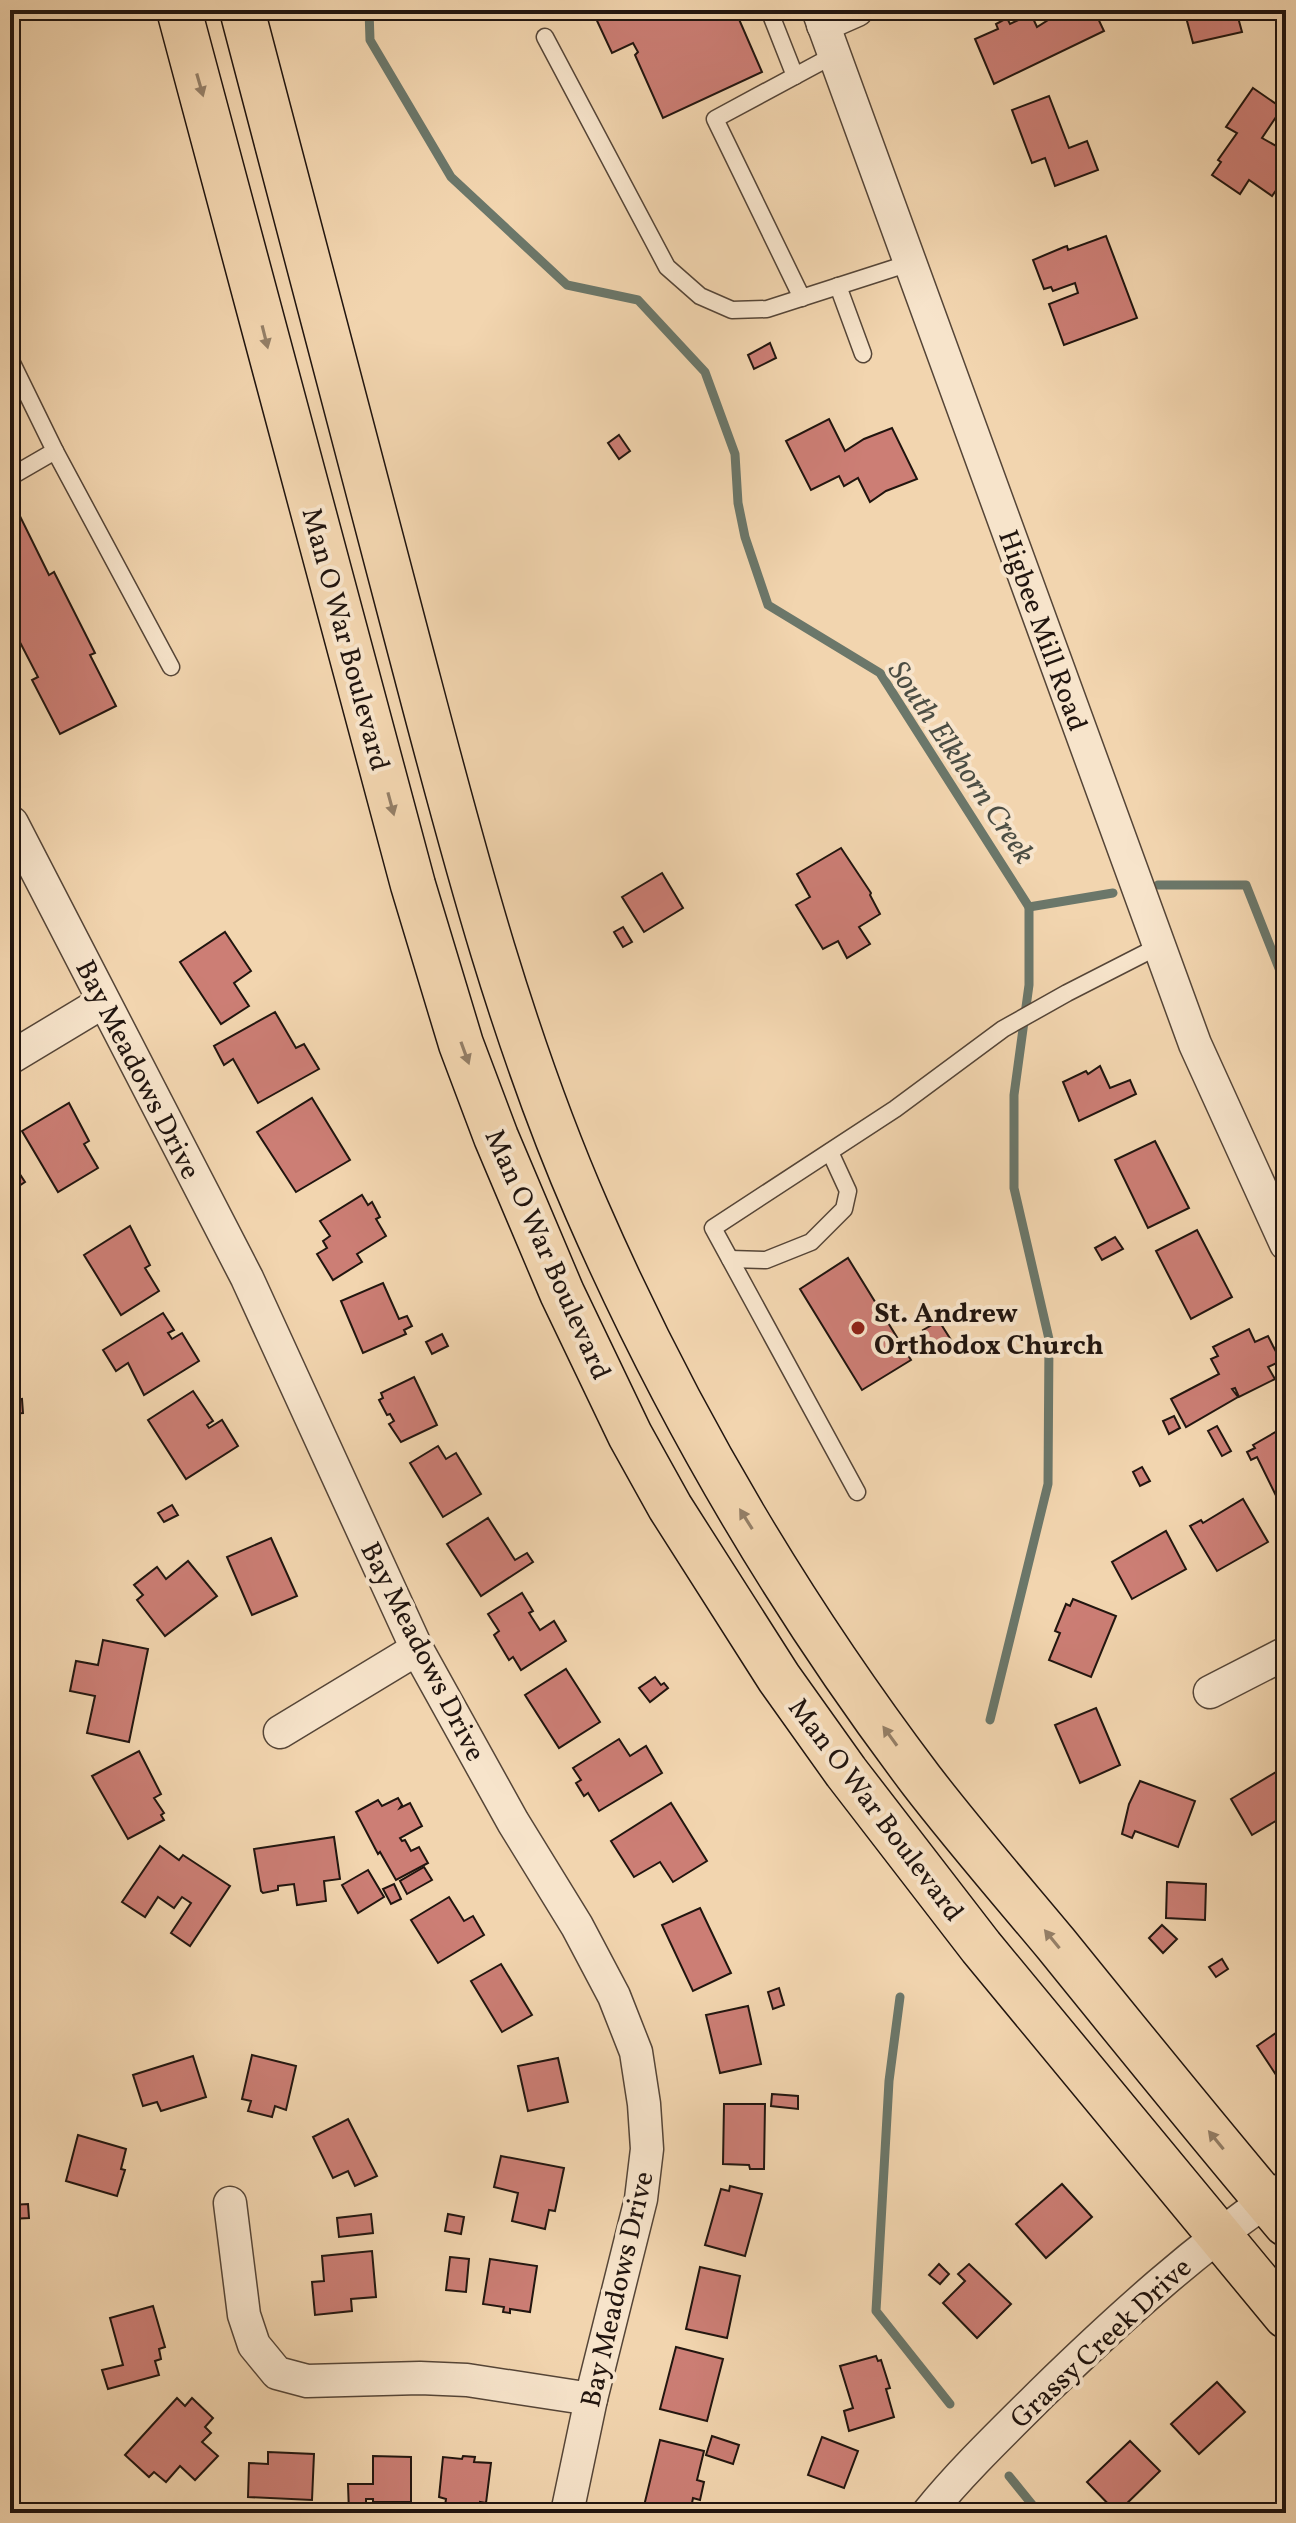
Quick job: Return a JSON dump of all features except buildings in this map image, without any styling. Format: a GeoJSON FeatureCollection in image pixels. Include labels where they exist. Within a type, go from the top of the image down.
{"type":"FeatureCollection","features":[{"type":"Feature","properties":{"kind":"main road","name":"Man O War Boulevard"},"geometry":{"type":"LineString","coordinates":[[179,10],[413,885],[466,1057],[562,1293],[630,1435],[670,1507],[779,1678],[846,1772],[981,1947],[1286,2316]]}},
{"type":"Feature","properties":{"kind":"main road","name":"Man O War Boulevard"},"geometry":{"type":"LineString","coordinates":[[242,10],[457,827],[505,989],[542,1098],[587,1210],[678,1396],[737,1505],[859,1693],[922,1781],[1279,2204]]}},
{"type":"Feature","properties":{"kind":"street"},"geometry":{"type":"LineString","coordinates":[[821,17],[857,10]]}},
{"type":"Feature","properties":{"kind":"street","name":"Higbee Mill Road"},"geometry":{"type":"LineString","coordinates":[[821,17],[1195,1044],[1286,1244]]}},
{"type":"Feature","properties":{"kind":"street","name":"Bay Meadows Drive"},"geometry":{"type":"LineString","coordinates":[[12,823],[247,1278],[417,1649],[513,1822],[577,1926],[614,1996],[636,2052],[647,2149],[641,2199],[591,2399],[567,2513]]}},
{"type":"Feature","properties":{"kind":"street"},"geometry":{"type":"LineString","coordinates":[[10,1058],[103,1002]]}},
{"type":"Feature","properties":{"kind":"street"},"geometry":{"type":"LineString","coordinates":[[280,1732],[417,1649]]}},
{"type":"Feature","properties":{"kind":"street"},"geometry":{"type":"LineString","coordinates":[[1210,1692],[1286,1653]]}},
{"type":"Feature","properties":{"kind":"street"},"geometry":{"type":"LineString","coordinates":[[230,2203],[244,2315],[254,2345],[277,2373],[307,2381],[467,2380],[591,2399]]}},
{"type":"Feature","properties":{"kind":"street","name":"Grassy Creek Drive"},"geometry":{"type":"LineString","coordinates":[[928,2513],[958,2476],[1094,2341],[1164,2278],[1218,2237],[1279,2204]]}},
{"type":"Feature","properties":{"kind":"lane"},"geometry":{"type":"LineString","coordinates":[[769,10],[795,76]]}},
{"type":"Feature","properties":{"kind":"lane"},"geometry":{"type":"LineString","coordinates":[[545,37],[667,267],[700,296],[732,310],[767,309],[910,263]]}},
{"type":"Feature","properties":{"kind":"lane"},"geometry":{"type":"LineString","coordinates":[[802,298],[715,119],[834,55]]}},
{"type":"Feature","properties":{"kind":"lane"},"geometry":{"type":"LineString","coordinates":[[838,286],[863,354]]}},
{"type":"Feature","properties":{"kind":"lane"},"geometry":{"type":"LineString","coordinates":[[10,359],[55,451],[171,667]]}},
{"type":"Feature","properties":{"kind":"lane"},"geometry":{"type":"LineString","coordinates":[[10,477],[55,451]]}},
{"type":"Feature","properties":{"kind":"lane"},"geometry":{"type":"LineString","coordinates":[[857,1492],[713,1228],[895,1109],[1003,1029],[1159,946]]}},
{"type":"Feature","properties":{"kind":"lane"},"geometry":{"type":"LineString","coordinates":[[730,1259],[766,1260],[811,1242],[844,1209],[848,1191],[830,1152]]}},
{"type":"Feature","properties":{"kind":"waterway","name":"South Elkhorn Creek"},"geometry":{"type":"LineString","coordinates":[[369,10],[370,40],[451,177],[567,285],[638,300],[705,372],[735,454],[738,503],[745,537],[768,605],[880,673],[1029,907],[1113,893]]}},
{"type":"Feature","properties":{"kind":"waterway","name":"South Elkhorn Creek"},"geometry":{"type":"LineString","coordinates":[[1158,885],[1246,885],[1286,986]]}},
{"type":"Feature","properties":{"kind":"waterway"},"geometry":{"type":"LineString","coordinates":[[990,1720],[1048,1484],[1049,1339],[1014,1188],[1014,1095],[1029,985],[1029,907]]}},
{"type":"Feature","properties":{"kind":"waterway"},"geometry":{"type":"LineString","coordinates":[[900,1997],[889,2081],[876,2311],[950,2404]]}},
{"type":"Feature","properties":{"kind":"waterway"},"geometry":{"type":"LineString","coordinates":[[1009,2476],[1039,2513]]}},
{"type":"Feature","properties":{"kind":"place","name":"St. Andrew Orthodox Church"},"geometry":{"type":"Point","coordinates":[858,1328]}}]}
